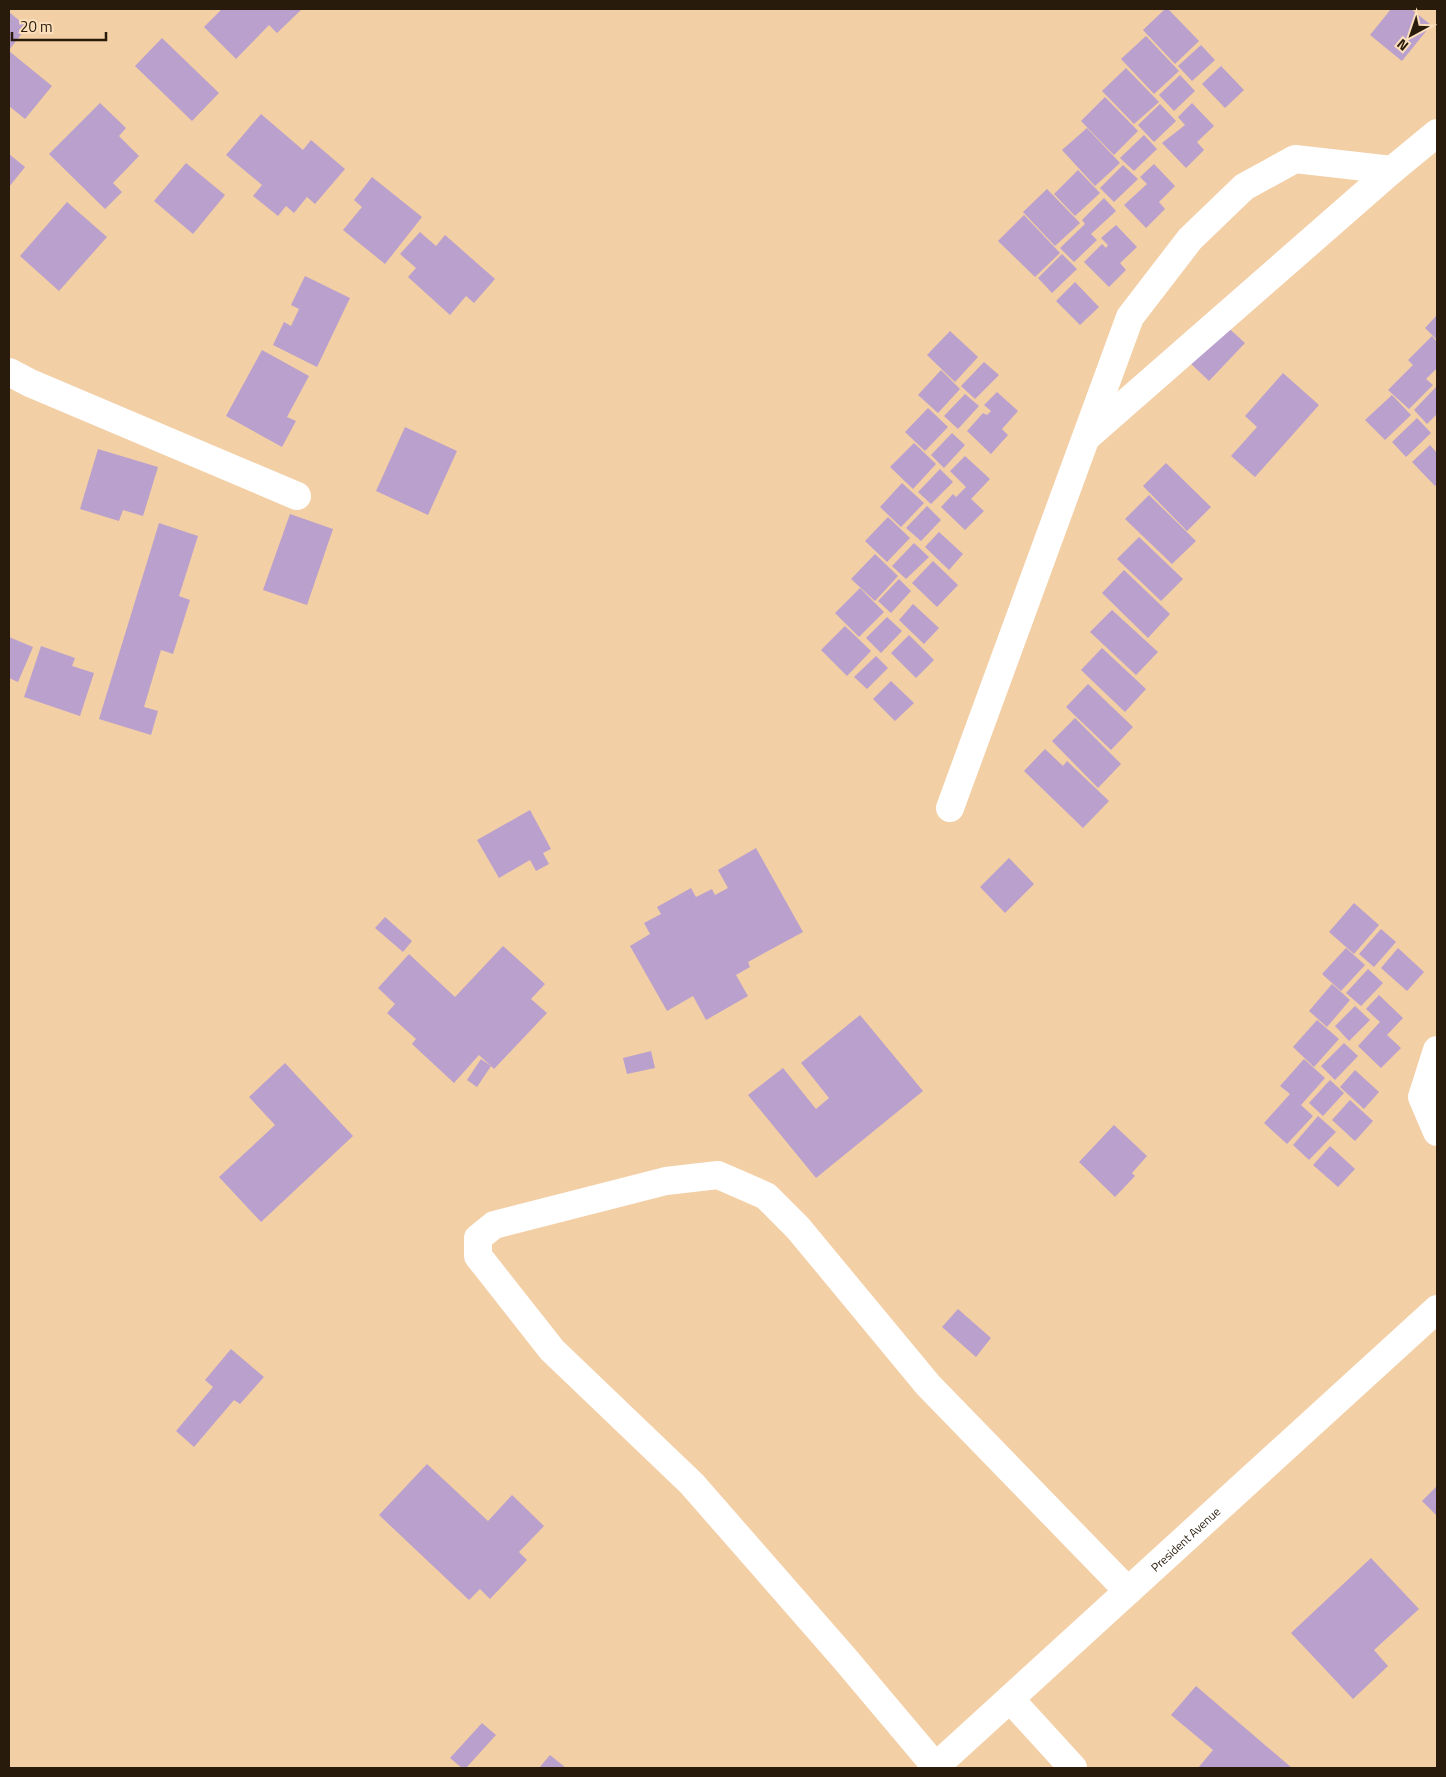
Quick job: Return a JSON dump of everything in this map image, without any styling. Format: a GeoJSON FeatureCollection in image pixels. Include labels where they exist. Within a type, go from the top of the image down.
{"type":"FeatureCollection","features":[{"type":"Feature","properties":{"kind":"street"},"geometry":{"type":"LineString","coordinates":[[1085,438],[1392,170],[1437,133]]}},
{"type":"Feature","properties":{"kind":"street"},"geometry":{"type":"LineString","coordinates":[[950,808],[1130,317],[1190,239],[1244,187],[1295,158],[1392,170]]}},
{"type":"Feature","properties":{"kind":"street"},"geometry":{"type":"LineString","coordinates":[[9,372],[30,383],[297,496]]}},
{"type":"Feature","properties":{"kind":"street"},"geometry":{"type":"LineString","coordinates":[[1437,1050],[1422,1098],[1437,1132]]}},
{"type":"Feature","properties":{"kind":"street"},"geometry":{"type":"LineString","coordinates":[[935,1768],[845,1659],[692,1484],[552,1350],[478,1256],[478,1238],[494,1225],[666,1181],[718,1175],[766,1196],[798,1228],[928,1385],[1128,1591]]}},
{"type":"Feature","properties":{"kind":"street","name":"President Avenue"},"geometry":{"type":"LineString","coordinates":[[935,1768],[1437,1309]]}},
{"type":"Feature","properties":{"kind":"street"},"geometry":{"type":"LineString","coordinates":[[1010,1699],[1073,1768]]}},
{"type":"Feature","properties":{"kind":"building"},"geometry":{"type":"Polygon","coordinates":[[[222,9],[302,9],[277,33],[269,25],[236,59],[204,27],[222,9]]]}},
{"type":"Feature","properties":{"kind":"building"},"geometry":{"type":"Polygon","coordinates":[[[1165,9],[1168,9],[1199,41],[1175,64],[1143,30],[1165,9]]]}},
{"type":"Feature","properties":{"kind":"building"},"geometry":{"type":"Polygon","coordinates":[[[1391,9],[1411,9],[1431,25],[1402,61],[1370,35],[1391,9]]]}},
{"type":"Feature","properties":{"kind":"building"},"geometry":{"type":"Polygon","coordinates":[[[9,12],[27,27],[9,50],[9,12]]]}},
{"type":"Feature","properties":{"kind":"building"},"geometry":{"type":"Polygon","coordinates":[[[1146,36],[1179,71],[1154,94],[1121,59],[1146,36]]]}},
{"type":"Feature","properties":{"kind":"building"},"geometry":{"type":"Polygon","coordinates":[[[162,38],[219,93],[192,121],[135,66],[162,38]]]}},
{"type":"Feature","properties":{"kind":"building"},"geometry":{"type":"Polygon","coordinates":[[[1201,45],[1215,60],[1192,81],[1178,66],[1201,45]]]}},
{"type":"Feature","properties":{"kind":"building"},"geometry":{"type":"Polygon","coordinates":[[[9,51],[52,86],[25,119],[9,106],[9,51]]]}},
{"type":"Feature","properties":{"kind":"building"},"geometry":{"type":"Polygon","coordinates":[[[1221,66],[1244,90],[1225,108],[1202,84],[1221,66]]]}},
{"type":"Feature","properties":{"kind":"building"},"geometry":{"type":"Polygon","coordinates":[[[1126,68],[1159,102],[1134,124],[1102,91],[1126,68]]]}},
{"type":"Feature","properties":{"kind":"building"},"geometry":{"type":"Polygon","coordinates":[[[1180,75],[1195,91],[1174,111],[1159,95],[1180,75]]]}},
{"type":"Feature","properties":{"kind":"building"},"geometry":{"type":"Polygon","coordinates":[[[1105,97],[1138,131],[1114,155],[1081,121],[1105,97]]]}},
{"type":"Feature","properties":{"kind":"building"},"geometry":{"type":"Polygon","coordinates":[[[100,103],[126,128],[119,136],[139,156],[113,183],[122,192],[105,209],[49,154],[100,103]]]}},
{"type":"Feature","properties":{"kind":"building"},"geometry":{"type":"Polygon","coordinates":[[[1192,103],[1214,126],[1197,142],[1204,150],[1186,168],[1162,143],[1185,125],[1178,117],[1192,103]]]}},
{"type":"Feature","properties":{"kind":"building"},"geometry":{"type":"Polygon","coordinates":[[[1160,104],[1176,121],[1154,142],[1138,125],[1160,104]]]}},
{"type":"Feature","properties":{"kind":"building"},"geometry":{"type":"Polygon","coordinates":[[[261,114],[303,150],[311,140],[345,169],[315,204],[307,197],[294,213],[286,206],[278,216],[253,196],[262,185],[226,155],[261,114]]]}},
{"type":"Feature","properties":{"kind":"building"},"geometry":{"type":"Polygon","coordinates":[[[1087,128],[1120,163],[1095,186],[1062,150],[1087,128]]]}},
{"type":"Feature","properties":{"kind":"building"},"geometry":{"type":"Polygon","coordinates":[[[1144,135],[1157,149],[1134,171],[1120,158],[1144,135]]]}},
{"type":"Feature","properties":{"kind":"building"},"geometry":{"type":"Polygon","coordinates":[[[9,154],[25,167],[9,187],[9,154]]]}},
{"type":"Feature","properties":{"kind":"building"},"geometry":{"type":"Polygon","coordinates":[[[186,163],[225,195],[193,234],[154,201],[186,163]]]}},
{"type":"Feature","properties":{"kind":"building"},"geometry":{"type":"Polygon","coordinates":[[[1154,164],[1175,186],[1159,202],[1165,209],[1146,228],[1124,205],[1147,184],[1140,177],[1154,164]]]}},
{"type":"Feature","properties":{"kind":"building"},"geometry":{"type":"Polygon","coordinates":[[[1123,165],[1138,179],[1114,202],[1100,188],[1123,165]]]}},
{"type":"Feature","properties":{"kind":"building"},"geometry":{"type":"Polygon","coordinates":[[[1078,170],[1100,193],[1075,216],[1054,194],[1078,170]]]}},
{"type":"Feature","properties":{"kind":"building"},"geometry":{"type":"Polygon","coordinates":[[[372,177],[422,217],[385,264],[343,230],[362,207],[354,200],[372,177]]]}},
{"type":"Feature","properties":{"kind":"building"},"geometry":{"type":"Polygon","coordinates":[[[1047,189],[1080,223],[1055,246],[1023,212],[1047,189]]]}},
{"type":"Feature","properties":{"kind":"building"},"geometry":{"type":"Polygon","coordinates":[[[1104,198],[1116,211],[1091,234],[1097,240],[1074,262],[1060,248],[1085,224],[1082,220],[1104,198]]]}},
{"type":"Feature","properties":{"kind":"building"},"geometry":{"type":"Polygon","coordinates":[[[67,202],[107,237],[59,291],[20,256],[67,202]]]}},
{"type":"Feature","properties":{"kind":"building"},"geometry":{"type":"Polygon","coordinates":[[[1024,215],[1060,253],[1035,277],[998,241],[1024,215]]]}},
{"type":"Feature","properties":{"kind":"building"},"geometry":{"type":"Polygon","coordinates":[[[1116,225],[1137,247],[1120,263],[1126,270],[1109,287],[1084,262],[1102,244],[1106,248],[1108,245],[1101,238],[1116,225]]]}},
{"type":"Feature","properties":{"kind":"building"},"geometry":{"type":"Polygon","coordinates":[[[420,232],[436,246],[445,235],[495,279],[474,303],[466,296],[450,315],[408,277],[416,268],[400,254],[420,232]]]}},
{"type":"Feature","properties":{"kind":"building"},"geometry":{"type":"Polygon","coordinates":[[[1062,254],[1077,269],[1052,293],[1038,278],[1062,254]]]}},
{"type":"Feature","properties":{"kind":"building"},"geometry":{"type":"Polygon","coordinates":[[[305,276],[350,298],[317,367],[273,345],[284,322],[291,326],[299,309],[291,305],[305,276]]]}},
{"type":"Feature","properties":{"kind":"building"},"geometry":{"type":"Polygon","coordinates":[[[1075,282],[1099,307],[1080,325],[1056,301],[1075,282]]]}},
{"type":"Feature","properties":{"kind":"building"},"geometry":{"type":"Polygon","coordinates":[[[1437,315],[1437,340],[1425,328],[1437,315]]]}},
{"type":"Feature","properties":{"kind":"building"},"geometry":{"type":"Polygon","coordinates":[[[1222,322],[1245,343],[1209,381],[1187,360],[1222,322]]]}},
{"type":"Feature","properties":{"kind":"building"},"geometry":{"type":"Polygon","coordinates":[[[950,331],[978,357],[955,382],[927,355],[950,331]]]}},
{"type":"Feature","properties":{"kind":"building"},"geometry":{"type":"Polygon","coordinates":[[[1432,336],[1437,342],[1437,368],[1426,379],[1433,385],[1409,409],[1388,390],[1413,365],[1408,360],[1432,336]]]}},
{"type":"Feature","properties":{"kind":"building"},"geometry":{"type":"Polygon","coordinates":[[[262,350],[309,376],[287,417],[296,421],[282,447],[226,416],[262,350]]]}},
{"type":"Feature","properties":{"kind":"building"},"geometry":{"type":"Polygon","coordinates":[[[984,362],[999,375],[975,399],[961,386],[984,362]]]}},
{"type":"Feature","properties":{"kind":"building"},"geometry":{"type":"Polygon","coordinates":[[[941,370],[960,389],[938,413],[918,395],[941,370]]]}},
{"type":"Feature","properties":{"kind":"building"},"geometry":{"type":"Polygon","coordinates":[[[1283,373],[1319,405],[1255,477],[1231,456],[1257,427],[1245,416],[1283,373]]]}},
{"type":"Feature","properties":{"kind":"building"},"geometry":{"type":"Polygon","coordinates":[[[1437,386],[1437,414],[1427,424],[1414,410],[1437,386]]]}},
{"type":"Feature","properties":{"kind":"building"},"geometry":{"type":"Polygon","coordinates":[[[997,392],[1018,411],[1002,429],[1008,435],[991,454],[967,431],[983,413],[987,415],[991,411],[984,405],[997,392]]]}},
{"type":"Feature","properties":{"kind":"building"},"geometry":{"type":"Polygon","coordinates":[[[965,394],[979,406],[958,429],[944,416],[965,394]]]}},
{"type":"Feature","properties":{"kind":"building"},"geometry":{"type":"Polygon","coordinates":[[[1392,395],[1411,415],[1385,440],[1365,420],[1392,395]]]}},
{"type":"Feature","properties":{"kind":"building"},"geometry":{"type":"Polygon","coordinates":[[[928,408],[948,427],[925,451],[905,432],[928,408]]]}},
{"type":"Feature","properties":{"kind":"building"},"geometry":{"type":"Polygon","coordinates":[[[1417,418],[1431,433],[1406,457],[1392,442],[1417,418]]]}},
{"type":"Feature","properties":{"kind":"building"},"geometry":{"type":"Polygon","coordinates":[[[405,427],[457,451],[428,515],[376,491],[405,427]]]}},
{"type":"Feature","properties":{"kind":"building"},"geometry":{"type":"Polygon","coordinates":[[[952,433],[965,445],[944,468],[931,455],[952,433]]]}},
{"type":"Feature","properties":{"kind":"building"},"geometry":{"type":"Polygon","coordinates":[[[914,443],[936,464],[913,489],[890,467],[914,443]]]}},
{"type":"Feature","properties":{"kind":"building"},"geometry":{"type":"Polygon","coordinates":[[[1430,445],[1437,453],[1437,483],[1435,486],[1412,462],[1430,445]]]}},
{"type":"Feature","properties":{"kind":"building"},"geometry":{"type":"Polygon","coordinates":[[[98,449],[158,467],[143,516],[123,510],[119,521],[80,509],[98,449]]]}},
{"type":"Feature","properties":{"kind":"building"},"geometry":{"type":"Polygon","coordinates":[[[965,456],[990,479],[971,499],[984,511],[965,530],[941,507],[953,494],[956,497],[966,487],[950,471],[965,456]]]}},
{"type":"Feature","properties":{"kind":"building"},"geometry":{"type":"Polygon","coordinates":[[[1166,463],[1211,507],[1187,531],[1143,486],[1166,463]]]}},
{"type":"Feature","properties":{"kind":"building"},"geometry":{"type":"Polygon","coordinates":[[[940,469],[953,482],[931,504],[918,492],[940,469]]]}},
{"type":"Feature","properties":{"kind":"building"},"geometry":{"type":"Polygon","coordinates":[[[902,483],[924,503],[901,527],[880,507],[902,483]]]}},
{"type":"Feature","properties":{"kind":"building"},"geometry":{"type":"Polygon","coordinates":[[[1149,495],[1196,541],[1172,564],[1125,519],[1149,495]]]}},
{"type":"Feature","properties":{"kind":"building"},"geometry":{"type":"Polygon","coordinates":[[[927,506],[941,520],[921,541],[906,528],[927,506]]]}},
{"type":"Feature","properties":{"kind":"building"},"geometry":{"type":"Polygon","coordinates":[[[290,514],[333,529],[307,605],[263,590],[290,514]]]}},
{"type":"Feature","properties":{"kind":"building"},"geometry":{"type":"Polygon","coordinates":[[[888,517],[910,538],[887,562],[865,541],[888,517]]]}},
{"type":"Feature","properties":{"kind":"building"},"geometry":{"type":"Polygon","coordinates":[[[159,523],[198,536],[179,596],[190,600],[173,654],[161,650],[144,707],[158,711],[151,735],[99,719],[159,523]]]}},
{"type":"Feature","properties":{"kind":"building"},"geometry":{"type":"Polygon","coordinates":[[[939,532],[963,554],[949,570],[925,547],[939,532]]]}},
{"type":"Feature","properties":{"kind":"building"},"geometry":{"type":"Polygon","coordinates":[[[1139,537],[1183,579],[1161,601],[1117,559],[1139,537]]]}},
{"type":"Feature","properties":{"kind":"building"},"geometry":{"type":"Polygon","coordinates":[[[914,543],[929,557],[906,579],[892,566],[914,543]]]}},
{"type":"Feature","properties":{"kind":"building"},"geometry":{"type":"Polygon","coordinates":[[[875,554],[898,576],[875,601],[851,579],[875,554]]]}},
{"type":"Feature","properties":{"kind":"building"},"geometry":{"type":"Polygon","coordinates":[[[933,561],[958,585],[937,607],[912,583],[933,561]]]}},
{"type":"Feature","properties":{"kind":"building"},"geometry":{"type":"Polygon","coordinates":[[[1124,570],[1170,614],[1148,638],[1102,593],[1124,570]]]}},
{"type":"Feature","properties":{"kind":"building"},"geometry":{"type":"Polygon","coordinates":[[[899,579],[911,591],[891,613],[878,601],[899,579]]]}},
{"type":"Feature","properties":{"kind":"building"},"geometry":{"type":"Polygon","coordinates":[[[860,588],[884,612],[859,637],[835,613],[860,588]]]}},
{"type":"Feature","properties":{"kind":"building"},"geometry":{"type":"Polygon","coordinates":[[[913,604],[939,628],[924,644],[899,620],[913,604]]]}},
{"type":"Feature","properties":{"kind":"building"},"geometry":{"type":"Polygon","coordinates":[[[1112,610],[1158,652],[1136,675],[1090,632],[1112,610]]]}},
{"type":"Feature","properties":{"kind":"building"},"geometry":{"type":"Polygon","coordinates":[[[887,617],[902,631],[881,653],[866,638],[887,617]]]}},
{"type":"Feature","properties":{"kind":"building"},"geometry":{"type":"Polygon","coordinates":[[[845,626],[871,651],[847,676],[821,650],[845,626]]]}},
{"type":"Feature","properties":{"kind":"building"},"geometry":{"type":"Polygon","coordinates":[[[909,635],[934,660],[916,678],[891,653],[909,635]]]}},
{"type":"Feature","properties":{"kind":"building"},"geometry":{"type":"Polygon","coordinates":[[[9,637],[33,647],[18,682],[9,678],[9,637]]]}},
{"type":"Feature","properties":{"kind":"building"},"geometry":{"type":"Polygon","coordinates":[[[41,646],[75,658],[72,666],[94,673],[80,716],[24,697],[41,646]]]}},
{"type":"Feature","properties":{"kind":"building"},"geometry":{"type":"Polygon","coordinates":[[[1102,648],[1146,689],[1125,712],[1081,670],[1102,648]]]}},
{"type":"Feature","properties":{"kind":"building"},"geometry":{"type":"Polygon","coordinates":[[[876,656],[888,668],[867,689],[854,677],[876,656]]]}},
{"type":"Feature","properties":{"kind":"building"},"geometry":{"type":"Polygon","coordinates":[[[891,681],[914,703],[895,721],[873,699],[891,681]]]}},
{"type":"Feature","properties":{"kind":"building"},"geometry":{"type":"Polygon","coordinates":[[[1088,684],[1133,727],[1111,750],[1066,707],[1088,684]]]}},
{"type":"Feature","properties":{"kind":"building"},"geometry":{"type":"Polygon","coordinates":[[[1075,718],[1121,764],[1098,788],[1052,741],[1075,718]]]}},
{"type":"Feature","properties":{"kind":"building"},"geometry":{"type":"Polygon","coordinates":[[[1045,749],[1063,766],[1067,761],[1109,801],[1083,828],[1024,771],[1045,749]]]}},
{"type":"Feature","properties":{"kind":"building"},"geometry":{"type":"Polygon","coordinates":[[[530,810],[551,849],[543,853],[549,864],[536,871],[530,860],[499,878],[477,840],[530,810]]]}},
{"type":"Feature","properties":{"kind":"building"},"geometry":{"type":"Polygon","coordinates":[[[756,848],[803,932],[748,962],[750,967],[736,975],[748,996],[706,1020],[693,996],[667,1011],[630,946],[650,934],[644,923],[661,914],[657,907],[691,888],[696,897],[712,889],[715,895],[728,888],[718,870],[756,848]]]}},
{"type":"Feature","properties":{"kind":"building"},"geometry":{"type":"Polygon","coordinates":[[[1009,858],[1034,884],[1005,913],[980,887],[1009,858]]]}},
{"type":"Feature","properties":{"kind":"building"},"geometry":{"type":"Polygon","coordinates":[[[1354,903],[1379,925],[1354,954],[1329,932],[1354,903]]]}},
{"type":"Feature","properties":{"kind":"building"},"geometry":{"type":"Polygon","coordinates":[[[385,917],[412,941],[403,952],[375,928],[385,917]]]}},
{"type":"Feature","properties":{"kind":"building"},"geometry":{"type":"Polygon","coordinates":[[[1381,929],[1396,942],[1374,967],[1359,954],[1381,929]]]}},
{"type":"Feature","properties":{"kind":"building"},"geometry":{"type":"Polygon","coordinates":[[[503,946],[545,984],[531,999],[547,1013],[494,1069],[479,1055],[454,1083],[412,1044],[416,1039],[387,1013],[395,1004],[378,988],[409,954],[455,997],[503,946]]]}},
{"type":"Feature","properties":{"kind":"building"},"geometry":{"type":"Polygon","coordinates":[[[1346,948],[1365,965],[1341,991],[1322,974],[1346,948]]]}},
{"type":"Feature","properties":{"kind":"building"},"geometry":{"type":"Polygon","coordinates":[[[1398,948],[1424,972],[1407,991],[1381,968],[1398,948]]]}},
{"type":"Feature","properties":{"kind":"building"},"geometry":{"type":"Polygon","coordinates":[[[1368,969],[1383,983],[1361,1006],[1346,993],[1368,969]]]}},
{"type":"Feature","properties":{"kind":"building"},"geometry":{"type":"Polygon","coordinates":[[[1332,984],[1350,1000],[1327,1027],[1309,1011],[1332,984]]]}},
{"type":"Feature","properties":{"kind":"building"},"geometry":{"type":"Polygon","coordinates":[[[1379,995],[1403,1018],[1387,1035],[1401,1048],[1381,1068],[1358,1046],[1380,1022],[1366,1009],[1379,995]]]}},
{"type":"Feature","properties":{"kind":"building"},"geometry":{"type":"Polygon","coordinates":[[[1355,1006],[1370,1020],[1349,1041],[1335,1026],[1355,1006]]]}},
{"type":"Feature","properties":{"kind":"building"},"geometry":{"type":"Polygon","coordinates":[[[860,1015],[923,1091],[816,1178],[748,1095],[783,1068],[816,1109],[829,1098],[801,1063],[860,1015]]]}},
{"type":"Feature","properties":{"kind":"building"},"geometry":{"type":"Polygon","coordinates":[[[1317,1020],[1339,1039],[1314,1067],[1293,1047],[1317,1020]]]}},
{"type":"Feature","properties":{"kind":"building"},"geometry":{"type":"Polygon","coordinates":[[[1344,1043],[1358,1056],[1335,1080],[1321,1066],[1344,1043]]]}},
{"type":"Feature","properties":{"kind":"building"},"geometry":{"type":"Polygon","coordinates":[[[651,1051],[655,1068],[627,1074],[623,1058],[651,1051]]]}},
{"type":"Feature","properties":{"kind":"building"},"geometry":{"type":"Polygon","coordinates":[[[481,1059],[491,1066],[477,1087],[467,1080],[481,1059]]]}},
{"type":"Feature","properties":{"kind":"building"},"geometry":{"type":"Polygon","coordinates":[[[1304,1059],[1325,1078],[1301,1105],[1313,1116],[1287,1144],[1264,1123],[1290,1094],[1280,1086],[1304,1059]]]}},
{"type":"Feature","properties":{"kind":"building"},"geometry":{"type":"Polygon","coordinates":[[[285,1063],[353,1136],[261,1222],[219,1177],[275,1125],[249,1097],[285,1063]]]}},
{"type":"Feature","properties":{"kind":"building"},"geometry":{"type":"Polygon","coordinates":[[[1355,1070],[1379,1092],[1364,1109],[1340,1087],[1355,1070]]]}},
{"type":"Feature","properties":{"kind":"building"},"geometry":{"type":"Polygon","coordinates":[[[1330,1080],[1344,1093],[1323,1116],[1309,1103],[1330,1080]]]}},
{"type":"Feature","properties":{"kind":"building"},"geometry":{"type":"Polygon","coordinates":[[[1350,1100],[1373,1121],[1355,1141],[1332,1120],[1350,1100]]]}},
{"type":"Feature","properties":{"kind":"building"},"geometry":{"type":"Polygon","coordinates":[[[1318,1116],[1336,1132],[1309,1160],[1293,1145],[1318,1116]]]}},
{"type":"Feature","properties":{"kind":"building"},"geometry":{"type":"Polygon","coordinates":[[[1114,1125],[1147,1156],[1132,1173],[1135,1176],[1115,1197],[1079,1162],[1114,1125]]]}},
{"type":"Feature","properties":{"kind":"building"},"geometry":{"type":"Polygon","coordinates":[[[1330,1146],[1355,1169],[1338,1187],[1313,1165],[1330,1146]]]}},
{"type":"Feature","properties":{"kind":"building"},"geometry":{"type":"Polygon","coordinates":[[[958,1309],[991,1338],[976,1357],[942,1327],[958,1309]]]}},
{"type":"Feature","properties":{"kind":"building"},"geometry":{"type":"Polygon","coordinates":[[[231,1349],[264,1377],[240,1404],[234,1400],[194,1447],[176,1431],[213,1387],[205,1380],[231,1349]]]}},
{"type":"Feature","properties":{"kind":"building"},"geometry":{"type":"Polygon","coordinates":[[[427,1464],[488,1521],[512,1495],[544,1526],[519,1552],[527,1560],[490,1599],[480,1589],[469,1600],[379,1515],[427,1464]]]}},
{"type":"Feature","properties":{"kind":"building"},"geometry":{"type":"Polygon","coordinates":[[[1437,1486],[1437,1516],[1422,1501],[1437,1486]]]}},
{"type":"Feature","properties":{"kind":"building"},"geometry":{"type":"Polygon","coordinates":[[[1371,1558],[1419,1609],[1374,1650],[1388,1666],[1353,1699],[1291,1633],[1371,1558]]]}},
{"type":"Feature","properties":{"kind":"building"},"geometry":{"type":"Polygon","coordinates":[[[1196,1686],[1292,1768],[1198,1768],[1213,1750],[1171,1715],[1196,1686]]]}},
{"type":"Feature","properties":{"kind":"building"},"geometry":{"type":"Polygon","coordinates":[[[482,1723],[496,1735],[466,1768],[462,1768],[450,1758],[482,1723]]]}},
{"type":"Feature","properties":{"kind":"building"},"geometry":{"type":"Polygon","coordinates":[[[550,1755],[566,1768],[539,1768],[550,1755]]]}}]}
